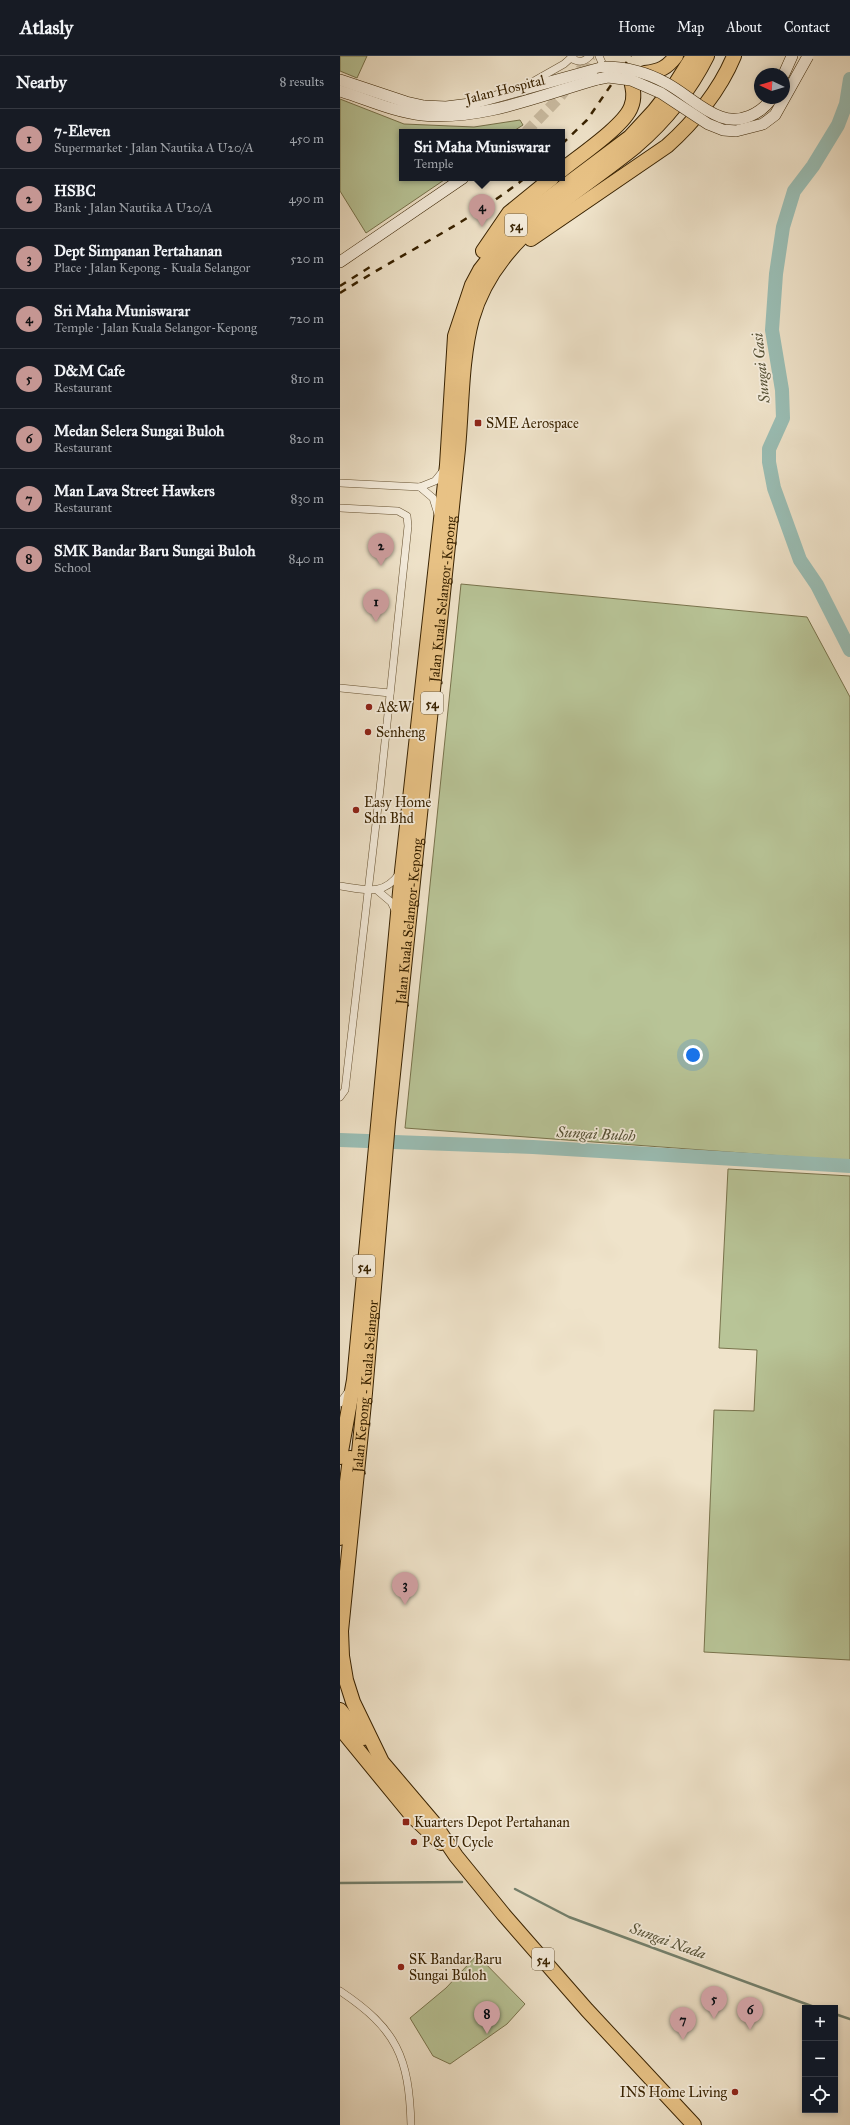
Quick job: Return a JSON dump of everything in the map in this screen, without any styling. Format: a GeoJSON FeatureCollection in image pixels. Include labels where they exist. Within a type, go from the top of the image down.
{"type":"FeatureCollection","features":[{"type":"Feature","properties":{"kind":"highway"},"geometry":{"type":"LineString","coordinates":[[645,73],[660,71],[670,64],[676,56]]}},
{"type":"Feature","properties":{"kind":"highway","name":"Jalan Kuala Selangor-Kepong"},"geometry":{"type":"LineString","coordinates":[[383,1121],[402,871],[446,465],[455,336],[477,275],[488,258],[512,229],[530,212],[618,147],[654,112],[676,83],[693,56]]}},
{"type":"Feature","properties":{"kind":"highway","name":"Jalan Kuala Selangor-Kepong"},"geometry":{"type":"LineString","coordinates":[[383,1121],[458,449],[467,346],[472,319],[496,268],[522,234],[637,145],[663,119],[686,92],[707,56]]}},
{"type":"Feature","properties":{"kind":"highway"},"geometry":{"type":"LineString","coordinates":[[486,287],[524,243],[667,146],[686,129],[712,94],[734,56]]}},
{"type":"Feature","properties":{"kind":"highway"},"geometry":{"type":"LineString","coordinates":[[565,168],[622,121],[631,108],[634,92],[631,80]]}},
{"type":"Feature","properties":{"kind":"highway"},"geometry":{"type":"LineString","coordinates":[[455,336],[458,310],[466,284],[486,246],[509,213],[548,181]]}},
{"type":"Feature","properties":{"kind":"highway","name":"Jalan Kepong - Kuala Selangor"},"geometry":{"type":"LineString","coordinates":[[342,1432],[354,1380],[383,1121]]}},
{"type":"Feature","properties":{"kind":"highway","name":"Jalan Kepong - Kuala Selangor"},"geometry":{"type":"LineString","coordinates":[[380,1153],[365,1394],[340,1634],[342,1656],[350,1694],[359,1719],[382,1762],[433,1822],[456,1856],[504,1915],[587,2010],[694,2125]]}},
{"type":"Feature","properties":{"kind":"highway"},"geometry":{"type":"LineString","coordinates":[[340,1538],[355,1424],[365,1394]]}},
{"type":"Feature","properties":{"kind":"highway","name":"54"},"geometry":{"type":"LineString","coordinates":[[340,1457],[342,1432]]}},
{"type":"Feature","properties":{"kind":"highway"},"geometry":{"type":"LineString","coordinates":[[340,1710],[382,1762]]}},
{"type":"Feature","properties":{"kind":"highway","name":"Jalan Kepong - Kuala Selangor"},"geometry":{"type":"LineString","coordinates":[[340,1728],[346,1738],[413,1817],[456,1856]]}},
{"type":"Feature","properties":{"kind":"main road"},"geometry":{"type":"LineString","coordinates":[[787,68],[792,56]]}},
{"type":"Feature","properties":{"kind":"main road","name":"Jalan Hospital"},"geometry":{"type":"LineString","coordinates":[[340,91],[403,112],[444,116],[492,110],[608,77],[631,80],[661,93],[708,124],[723,130],[736,131],[762,124],[776,115],[808,56]]}},
{"type":"Feature","properties":{"kind":"main road","name":"Jalan Hospital"},"geometry":{"type":"LineString","coordinates":[[340,80],[406,102],[424,106],[446,107],[470,104],[604,67],[627,68],[645,73],[666,83],[721,117],[742,118],[755,114],[767,104]]}},
{"type":"Feature","properties":{"kind":"main road"},"geometry":{"type":"LineString","coordinates":[[340,262],[460,181]]}},
{"type":"Feature","properties":{"kind":"street"},"geometry":{"type":"LineString","coordinates":[[520,90],[543,74],[558,68],[572,57],[576,61],[582,61],[590,56]]}},
{"type":"Feature","properties":{"kind":"street"},"geometry":{"type":"LineString","coordinates":[[599,56],[604,67]]}},
{"type":"Feature","properties":{"kind":"street"},"geometry":{"type":"LineString","coordinates":[[340,483],[420,487],[435,481],[446,465]]}},
{"type":"Feature","properties":{"kind":"street"},"geometry":{"type":"LineString","coordinates":[[420,487],[433,498],[440,520]]}},
{"type":"Feature","properties":{"kind":"street"},"geometry":{"type":"LineString","coordinates":[[340,508],[398,511],[407,516],[408,526],[345,1090],[340,1097]]}},
{"type":"Feature","properties":{"kind":"street"},"geometry":{"type":"LineString","coordinates":[[340,688],[390,693]]}},
{"type":"Feature","properties":{"kind":"street"},"geometry":{"type":"LineString","coordinates":[[340,886],[378,891],[391,884],[402,871]]}},
{"type":"Feature","properties":{"kind":"street"},"geometry":{"type":"LineString","coordinates":[[378,891],[391,902],[398,916]]}},
{"type":"Feature","properties":{"kind":"street"},"geometry":{"type":"LineString","coordinates":[[340,1403],[354,1380]]}},
{"type":"Feature","properties":{"kind":"street"},"geometry":{"type":"LineString","coordinates":[[340,1991],[362,2005],[377,2019],[400,2050],[411,2100],[411,2125]]}},
{"type":"Feature","properties":{"kind":"green space"},"geometry":{"type":"Polygon","coordinates":[[[340,56],[367,56],[357,78],[340,71],[340,56]]]}},
{"type":"Feature","properties":{"kind":"green space"},"geometry":{"type":"Polygon","coordinates":[[[340,99],[404,124],[474,127],[520,120],[523,125],[517,129],[399,129],[399,181],[443,181],[366,233],[340,191],[340,99]]]}},
{"type":"Feature","properties":{"kind":"green space"},"geometry":{"type":"Polygon","coordinates":[[[461,584],[807,617],[850,697],[850,1161],[405,1128],[461,584]]]}},
{"type":"Feature","properties":{"kind":"green space"},"geometry":{"type":"Polygon","coordinates":[[[728,1169],[850,1176],[850,1660],[704,1652],[714,1410],[754,1411],[757,1350],[719,1348],[728,1169]]]}},
{"type":"Feature","properties":{"kind":"green space"},"geometry":{"type":"Polygon","coordinates":[[[477,1955],[525,2004],[507,2024],[450,2064],[433,2056],[410,2018],[446,1988],[477,1955]]]}},
{"type":"Feature","properties":{"kind":"waterway","name":"Sungai Gasi"},"geometry":{"type":"LineString","coordinates":[[850,79],[846,104],[838,125],[813,166],[794,191],[783,227],[776,274],[772,330],[782,390],[783,418],[769,449],[769,462],[774,488],[800,560],[817,585],[850,650]]}},
{"type":"Feature","properties":{"kind":"waterway","name":"Sungai Buloh"},"geometry":{"type":"LineString","coordinates":[[340,1140],[533,1147],[850,1166]]}},
{"type":"Feature","properties":{"kind":"waterway","name":"Sungai Nada"},"geometry":{"type":"LineString","coordinates":[[340,1883],[462,1882]]}},
{"type":"Feature","properties":{"kind":"waterway","name":"Sungai Nada"},"geometry":{"type":"LineString","coordinates":[[515,1889],[569,1917],[809,2005]]}},
{"type":"Feature","properties":{"kind":"waterway","name":"Sungai Nada"},"geometry":{"type":"LineString","coordinates":[[838,2015],[850,2019]]}},
{"type":"Feature","properties":{"kind":"tunnel"},"geometry":{"type":"LineString","coordinates":[[529,129],[559,98],[591,56]]}},
{"type":"Feature","properties":{"kind":"railway"},"geometry":{"type":"LineString","coordinates":[[565,141],[587,120],[631,56]]}},
{"type":"Feature","properties":{"kind":"railway"},"geometry":{"type":"LineString","coordinates":[[340,293],[458,224],[521,181]]}},
{"type":"Feature","properties":{"kind":"railway"},"geometry":{"type":"LineString","coordinates":[[340,286],[370,267]]}},
{"type":"Feature","properties":{"kind":"place","name":"Sri Maha Muniswarar"},"geometry":{"type":"Point","coordinates":[482,227]}},
{"type":"Feature","properties":{"kind":"place","name":"SME Aerospace"},"geometry":{"type":"Point","coordinates":[478,423]}},
{"type":"Feature","properties":{"kind":"place","name":"HSBC"},"geometry":{"type":"Point","coordinates":[381,566]}},
{"type":"Feature","properties":{"kind":"place","name":"7-Eleven"},"geometry":{"type":"Point","coordinates":[376,622]}},
{"type":"Feature","properties":{"kind":"place","name":"A&W"},"geometry":{"type":"Point","coordinates":[369,707]}},
{"type":"Feature","properties":{"kind":"place","name":"Senheng"},"geometry":{"type":"Point","coordinates":[368,732]}},
{"type":"Feature","properties":{"kind":"place","name":"Easy Home Sdn Bhd"},"geometry":{"type":"Point","coordinates":[356,810]}},
{"type":"Feature","properties":{"kind":"place","name":"Dept Simpanan Pertahanan"},"geometry":{"type":"Point","coordinates":[405,1605]}},
{"type":"Feature","properties":{"kind":"place","name":"Kuarters Depot Pertahanan"},"geometry":{"type":"Point","coordinates":[406,1822]}},
{"type":"Feature","properties":{"kind":"place","name":"P & U Cycle"},"geometry":{"type":"Point","coordinates":[414,1842]}},
{"type":"Feature","properties":{"kind":"place","name":"SK Bandar Baru Sungai Buloh"},"geometry":{"type":"Point","coordinates":[401,1967]}},
{"type":"Feature","properties":{"kind":"place","name":"D&M Cafe"},"geometry":{"type":"Point","coordinates":[714,2019]}},
{"type":"Feature","properties":{"kind":"place","name":"Medan Selera Sungai Buloh"},"geometry":{"type":"Point","coordinates":[750,2030]}},
{"type":"Feature","properties":{"kind":"place","name":"SMK Bandar Baru Sungai Buloh"},"geometry":{"type":"Point","coordinates":[487,2034]}},
{"type":"Feature","properties":{"kind":"place","name":"Man Lava Street Hawkers"},"geometry":{"type":"Point","coordinates":[683,2040]}},
{"type":"Feature","properties":{"kind":"place","name":"INS Home Living"},"geometry":{"type":"Point","coordinates":[735,2092]}}]}
